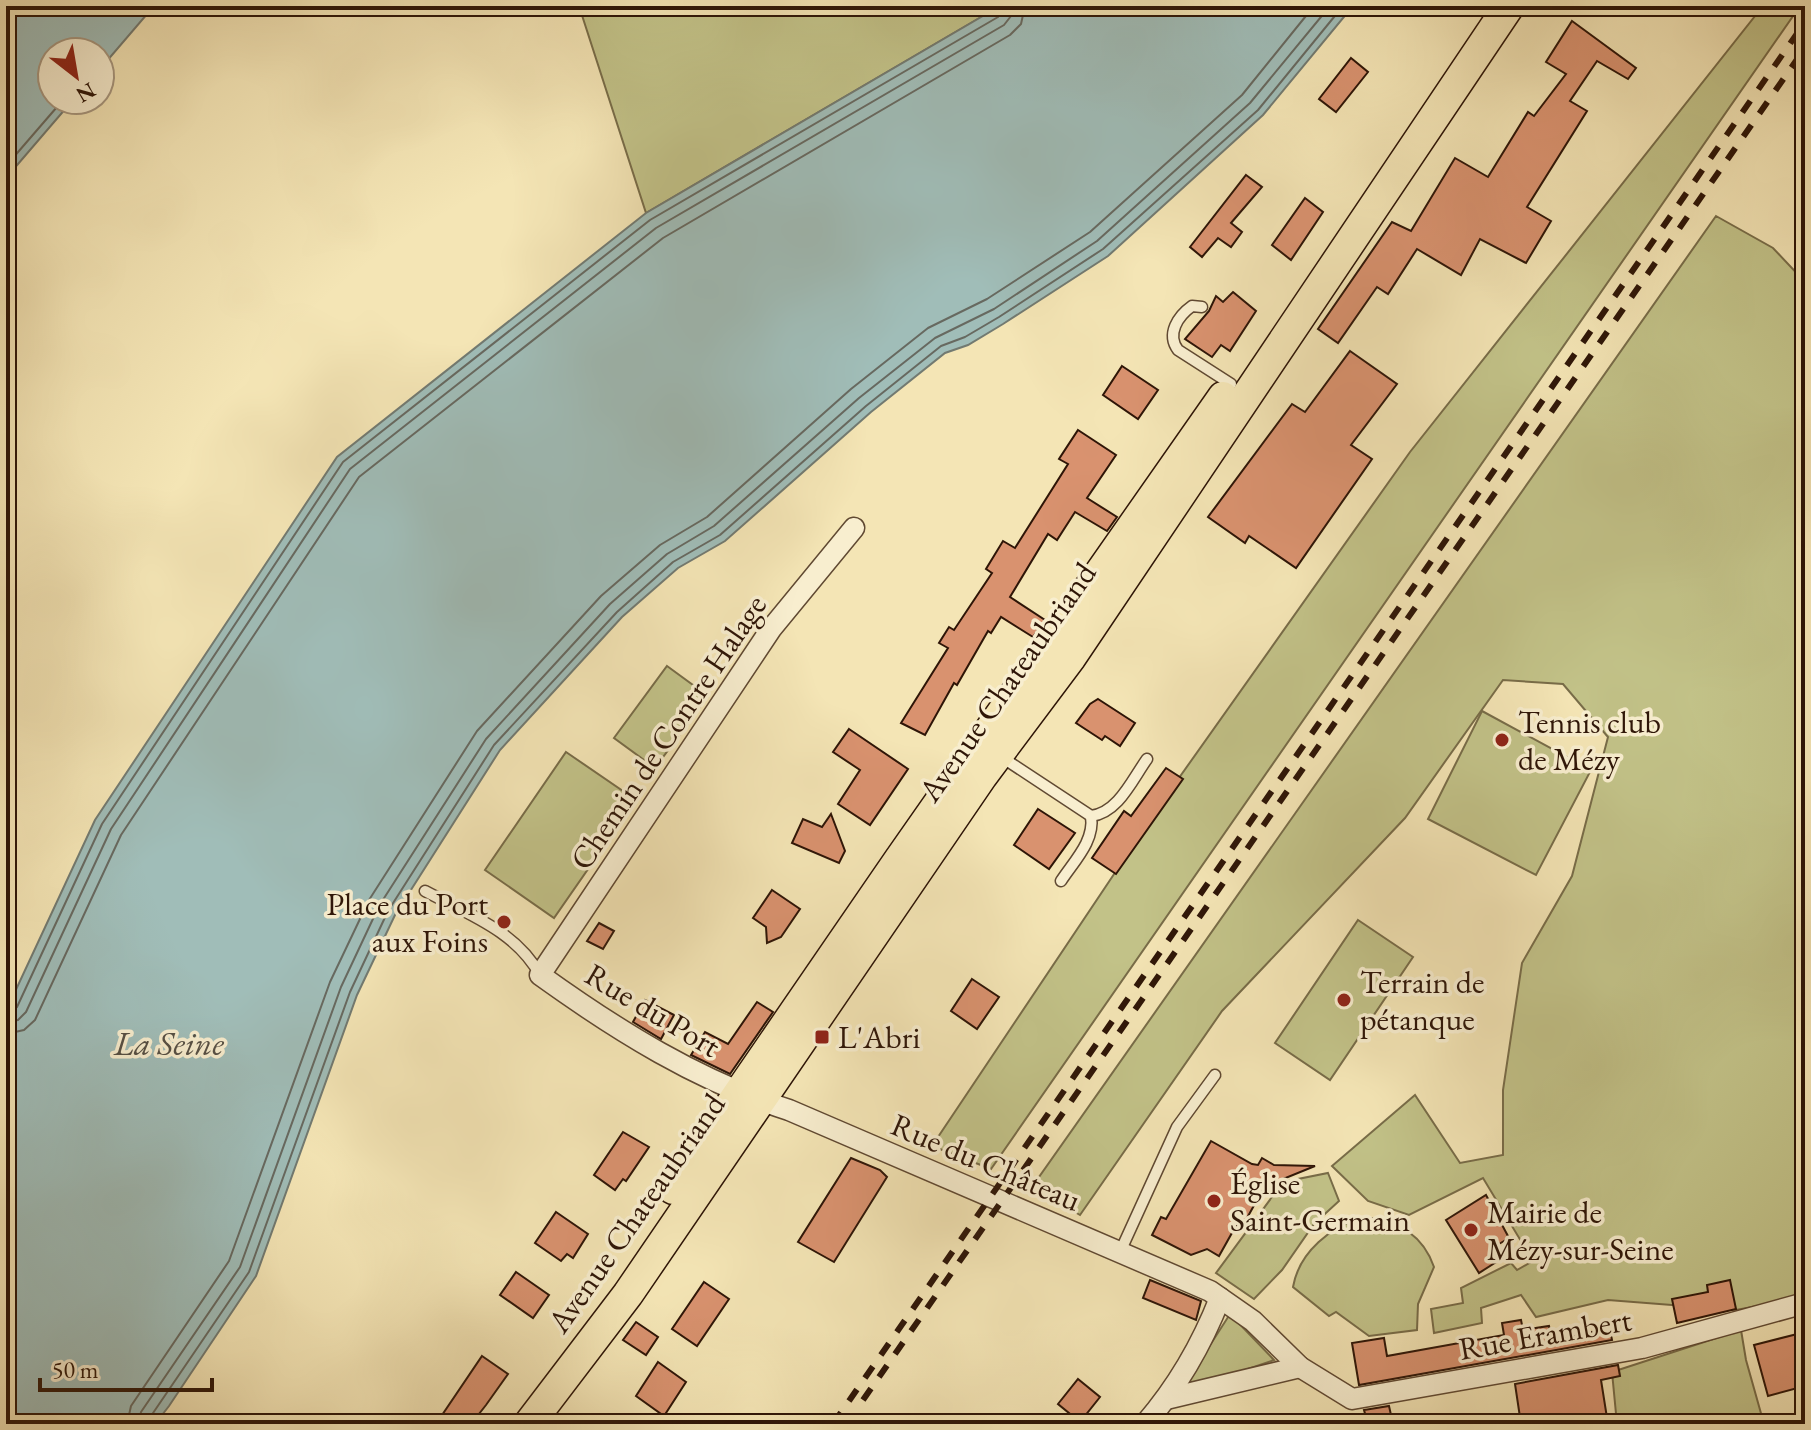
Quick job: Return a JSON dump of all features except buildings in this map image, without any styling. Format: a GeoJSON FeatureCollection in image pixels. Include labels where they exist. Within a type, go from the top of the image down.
{"type":"FeatureCollection","features":[{"type":"Feature","properties":{"kind":"main road","name":"Avenue Chateaubriand"},"geometry":{"type":"LineString","coordinates":[[749,1096],[1490,6]]}},
{"type":"Feature","properties":{"kind":"main road","name":"Avenue Chateaubriand"},"geometry":{"type":"LineString","coordinates":[[529,1424],[551,1392],[612,1282],[1071,657],[1509,6]]}},
{"type":"Feature","properties":{"kind":"street","name":"Chemin de Contre Halage"},"geometry":{"type":"LineString","coordinates":[[540,975],[771,629],[854,528]]}},
{"type":"Feature","properties":{"kind":"street","name":"Rue du Port"},"geometry":{"type":"LineString","coordinates":[[540,975],[633,1038],[749,1096]]}},
{"type":"Feature","properties":{"kind":"street","name":"Rue du Château"},"geometry":{"type":"LineString","coordinates":[[749,1096],[1215,1294]]}},
{"type":"Feature","properties":{"kind":"street","name":"Rue Erambert"},"geometry":{"type":"LineString","coordinates":[[1215,1294],[1253,1321],[1300,1367],[1352,1399],[1642,1348],[1805,1303]]}},
{"type":"Feature","properties":{"kind":"street"},"geometry":{"type":"LineString","coordinates":[[1145,1424],[1166,1399],[1205,1336],[1215,1294]]}},
{"type":"Feature","properties":{"kind":"street"},"geometry":{"type":"LineString","coordinates":[[1166,1399],[1300,1367]]}},
{"type":"Feature","properties":{"kind":"lane"},"geometry":{"type":"LineString","coordinates":[[1202,307],[1192,306],[1185,311],[1173,333],[1173,342],[1178,350],[1231,384]]}},
{"type":"Feature","properties":{"kind":"lane"},"geometry":{"type":"LineString","coordinates":[[998,755],[1091,816],[1102,815],[1113,808],[1147,759]]}},
{"type":"Feature","properties":{"kind":"lane"},"geometry":{"type":"LineString","coordinates":[[1061,881],[1088,840],[1093,829],[1091,816]]}},
{"type":"Feature","properties":{"kind":"lane"},"geometry":{"type":"LineString","coordinates":[[425,891],[509,936],[529,953],[540,975]]}},
{"type":"Feature","properties":{"kind":"lane"},"geometry":{"type":"LineString","coordinates":[[1120,1252],[1177,1127],[1215,1075]]}},
{"type":"Feature","properties":{"kind":"green space"},"geometry":{"type":"Polygon","coordinates":[[[579,6],[1000,6],[646,213],[579,6]]]}},
{"type":"Feature","properties":{"kind":"green space"},"geometry":{"type":"Polygon","coordinates":[[[1763,6],[1800,6],[991,1169],[932,1146],[1169,792],[1410,452],[1763,6]]]}},
{"type":"Feature","properties":{"kind":"green space"},"geometry":{"type":"Polygon","coordinates":[[[1716,216],[1773,248],[1805,282],[1805,1297],[1736,1310],[1608,1300],[1536,1317],[1521,1295],[1481,1308],[1482,1323],[1434,1333],[1431,1309],[1463,1303],[1461,1288],[1511,1263],[1517,1270],[1533,1261],[1483,1178],[1409,1215],[1368,1201],[1332,1166],[1415,1095],[1460,1163],[1503,1155],[1503,1090],[1522,963],[1572,876],[1608,737],[1563,684],[1503,680],[1405,818],[1222,1011],[1080,1215],[1032,1187],[1716,216]]]}},
{"type":"Feature","properties":{"kind":"green space"},"geometry":{"type":"Polygon","coordinates":[[[667,666],[708,696],[655,768],[614,738],[667,666]]]}},
{"type":"Feature","properties":{"kind":"green space"},"geometry":{"type":"Polygon","coordinates":[[[1482,711],[1591,770],[1536,875],[1428,819],[1482,711]]]}},
{"type":"Feature","properties":{"kind":"green space"},"geometry":{"type":"Polygon","coordinates":[[[566,752],[636,800],[554,918],[485,870],[566,752]]]}},
{"type":"Feature","properties":{"kind":"green space","name":"Terrain de pétanque"},"geometry":{"type":"Polygon","coordinates":[[[1358,920],[1413,957],[1330,1080],[1275,1043],[1358,920]]]}},
{"type":"Feature","properties":{"kind":"green space"},"geometry":{"type":"Polygon","coordinates":[[[1328,1173],[1339,1201],[1314,1224],[1282,1270],[1254,1299],[1216,1273],[1283,1182],[1328,1173]]]}},
{"type":"Feature","properties":{"kind":"green space"},"geometry":{"type":"Polygon","coordinates":[[[1364,1217],[1407,1231],[1429,1256],[1434,1267],[1418,1304],[1417,1330],[1369,1336],[1336,1312],[1329,1316],[1293,1287],[1302,1263],[1318,1242],[1340,1227],[1364,1217]]]}},
{"type":"Feature","properties":{"kind":"green space"},"geometry":{"type":"Polygon","coordinates":[[[1230,1314],[1274,1360],[1195,1387],[1187,1381],[1230,1314]]]}},
{"type":"Feature","properties":{"kind":"green space"},"geometry":{"type":"Polygon","coordinates":[[[1741,1330],[1764,1424],[1617,1424],[1612,1372],[1741,1330]]]}},
{"type":"Feature","properties":{"kind":"water"},"geometry":{"type":"Polygon","coordinates":[[[6,6],[154,6],[116,50],[116,36],[36,36],[36,116],[59,116],[6,178],[6,6]]]}},
{"type":"Feature","properties":{"kind":"water","name":"La Seine"},"geometry":{"type":"Polygon","coordinates":[[[1000,6],[1353,6],[1263,115],[1108,256],[968,345],[945,353],[871,412],[725,541],[678,568],[622,617],[500,750],[395,915],[357,995],[256,1276],[169,1406],[155,1424],[6,1424],[6,1011],[95,820],[337,457],[646,213],[1000,6]]]}},
{"type":"Feature","properties":{"kind":"railway"},"geometry":{"type":"LineString","coordinates":[[833,1424],[1805,22]]}},
{"type":"Feature","properties":{"kind":"railway"},"geometry":{"type":"LineString","coordinates":[[863,1400],[1805,48]]}},
{"type":"Feature","properties":{"kind":"place","name":"Tennis club de Mézy"},"geometry":{"type":"Point","coordinates":[1502,740]}},
{"type":"Feature","properties":{"kind":"place","name":"Place du Port aux Foins"},"geometry":{"type":"Point","coordinates":[504,922]}},
{"type":"Feature","properties":{"kind":"place","name":"Terrain de pétanque"},"geometry":{"type":"Point","coordinates":[1344,1000]}},
{"type":"Feature","properties":{"kind":"place","name":"L'Abri"},"geometry":{"type":"Point","coordinates":[822,1037]}},
{"type":"Feature","properties":{"kind":"place","name":"Église Saint-Germain"},"geometry":{"type":"Point","coordinates":[1214,1201]}},
{"type":"Feature","properties":{"kind":"place","name":"Mairie de Mézy-sur-Seine"},"geometry":{"type":"Point","coordinates":[1471,1230]}}]}
